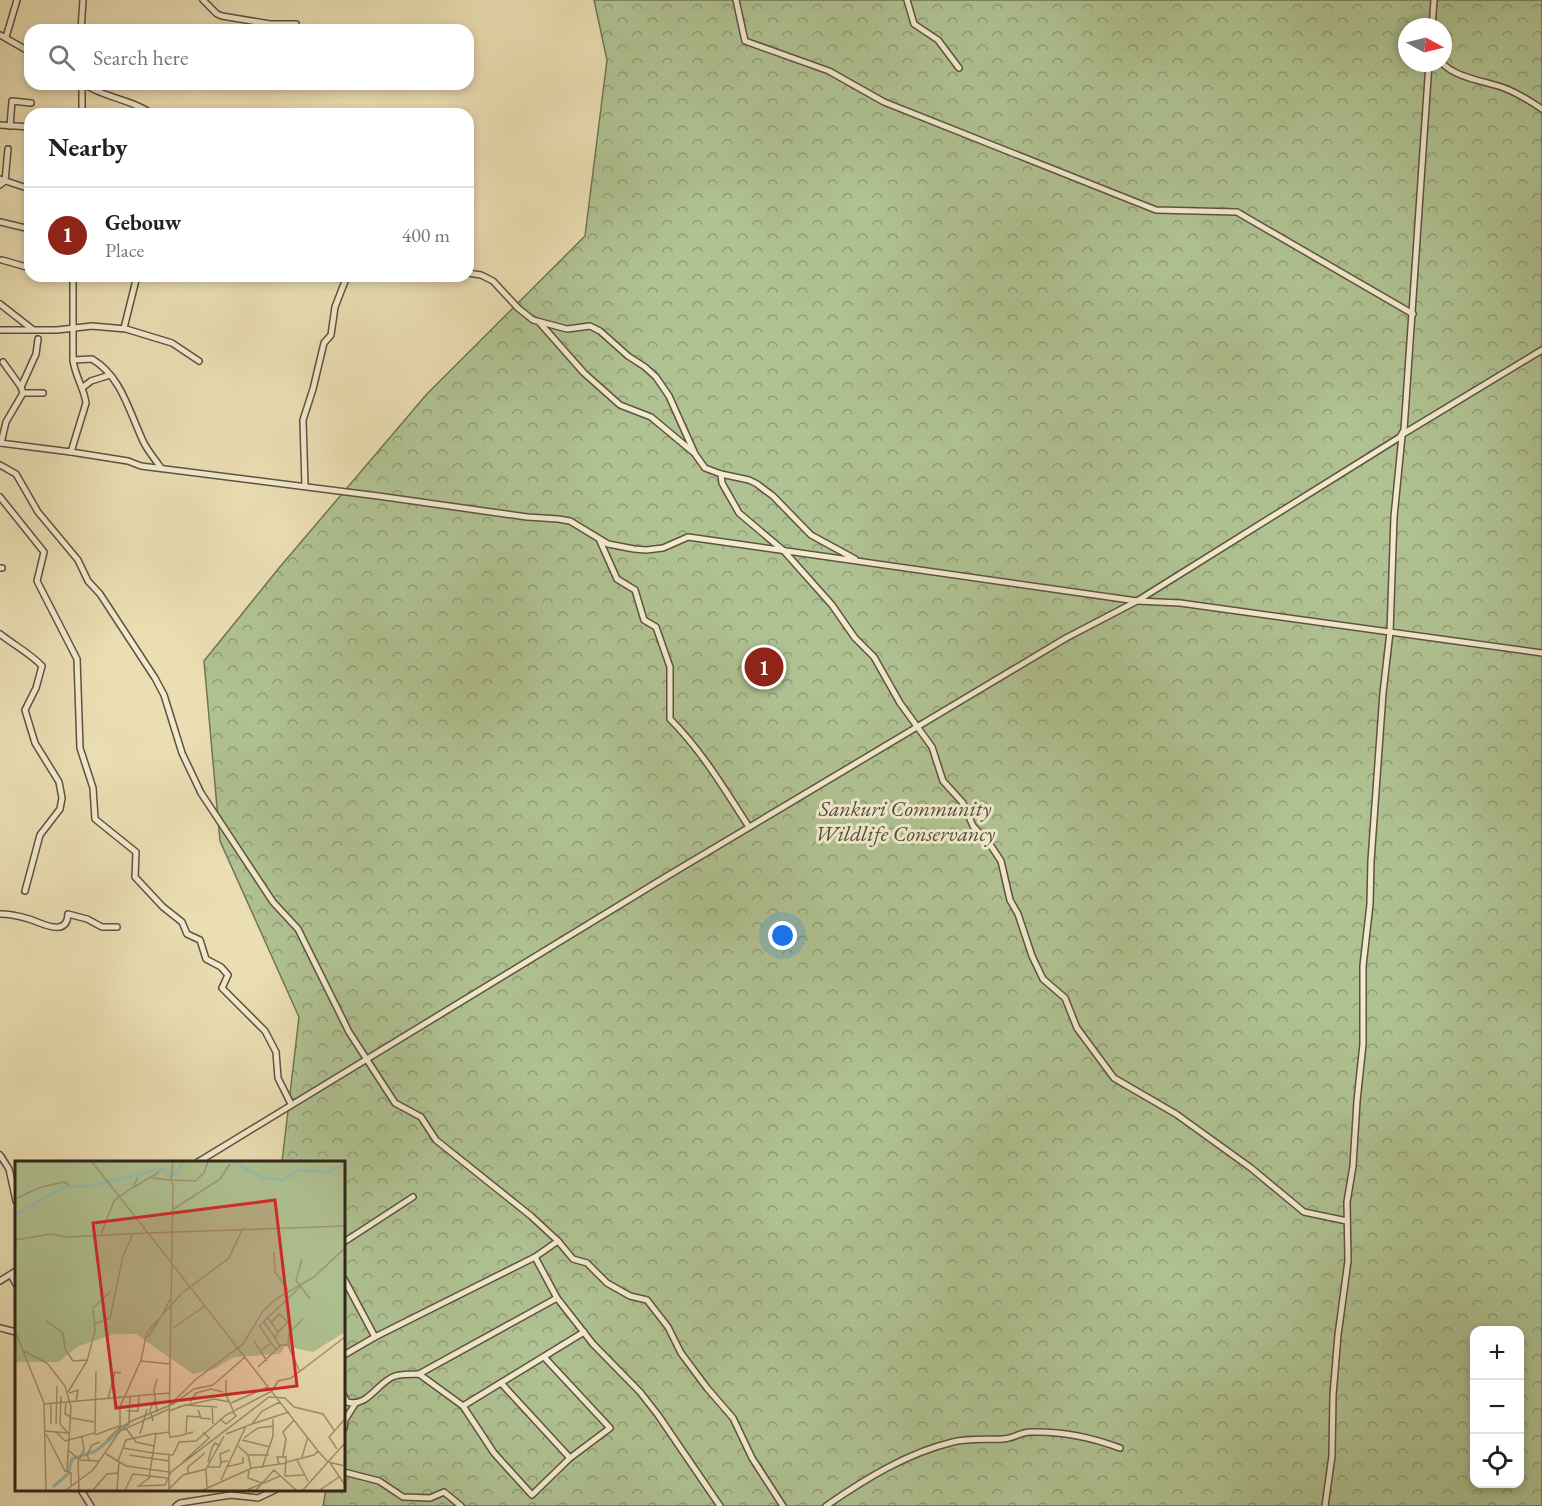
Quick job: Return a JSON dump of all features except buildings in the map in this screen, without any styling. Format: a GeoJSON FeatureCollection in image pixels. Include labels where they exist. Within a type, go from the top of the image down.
{"type":"FeatureCollection","features":[{"type":"Feature","properties":{"kind":"street"},"geometry":{"type":"LineString","coordinates":[[17,0],[3,36],[24,48]]}},
{"type":"Feature","properties":{"kind":"street"},"geometry":{"type":"LineString","coordinates":[[81,24],[83,0]]}},
{"type":"Feature","properties":{"kind":"street"},"geometry":{"type":"LineString","coordinates":[[203,0],[222,16],[270,24],[296,24]]}},
{"type":"Feature","properties":{"kind":"street"},"geometry":{"type":"LineString","coordinates":[[736,0],[745,41],[829,71],[885,102],[1156,210],[1237,212],[1413,314]]}},
{"type":"Feature","properties":{"kind":"street"},"geometry":{"type":"LineString","coordinates":[[907,0],[914,24],[938,40],[959,69]]}},
{"type":"Feature","properties":{"kind":"street"},"geometry":{"type":"LineString","coordinates":[[1433,18],[1434,0]]}},
{"type":"Feature","properties":{"kind":"street"},"geometry":{"type":"LineString","coordinates":[[1452,70],[1504,88],[1542,109]]}},
{"type":"Feature","properties":{"kind":"street"},"geometry":{"type":"LineString","coordinates":[[1326,1506],[1332,1456],[1333,1395],[1348,1261],[1347,1202],[1353,1166],[1363,1044],[1363,966],[1370,904],[1383,693],[1390,632],[1394,517],[1413,314],[1428,72]]}},
{"type":"Feature","properties":{"kind":"street"},"geometry":{"type":"LineString","coordinates":[[82,108],[83,90]]}},
{"type":"Feature","properties":{"kind":"street"},"geometry":{"type":"LineString","coordinates":[[92,90],[122,99],[140,108]]}},
{"type":"Feature","properties":{"kind":"street"},"geometry":{"type":"LineString","coordinates":[[10,126],[12,101],[31,103]]}},
{"type":"Feature","properties":{"kind":"street"},"geometry":{"type":"LineString","coordinates":[[0,125],[24,127]]}},
{"type":"Feature","properties":{"kind":"street"},"geometry":{"type":"LineString","coordinates":[[8,149],[2,182],[24,188]]}},
{"type":"Feature","properties":{"kind":"street"},"geometry":{"type":"LineString","coordinates":[[0,222],[24,228]]}},
{"type":"Feature","properties":{"kind":"street"},"geometry":{"type":"LineString","coordinates":[[2,260],[24,266]]}},
{"type":"Feature","properties":{"kind":"street"},"geometry":{"type":"LineString","coordinates":[[474,274],[493,281],[518,308],[538,321],[584,373],[620,405],[651,417],[695,454]]}},
{"type":"Feature","properties":{"kind":"street"},"geometry":{"type":"LineString","coordinates":[[71,452],[86,403],[74,371],[73,282]]}},
{"type":"Feature","properties":{"kind":"street"},"geometry":{"type":"LineString","coordinates":[[124,328],[135,282]]}},
{"type":"Feature","properties":{"kind":"street"},"geometry":{"type":"LineString","coordinates":[[304,486],[303,420],[324,343],[332,335],[335,307],[345,282]]}},
{"type":"Feature","properties":{"kind":"street"},"geometry":{"type":"LineString","coordinates":[[0,304],[32,329]]}},
{"type":"Feature","properties":{"kind":"street"},"geometry":{"type":"LineString","coordinates":[[538,321],[567,329],[595,327],[656,377],[669,396],[695,454],[705,468],[757,484],[811,536],[858,561]]}},
{"type":"Feature","properties":{"kind":"street"},"geometry":{"type":"LineString","coordinates":[[0,330],[92,326],[124,328],[172,343],[199,361]]}},
{"type":"Feature","properties":{"kind":"street"},"geometry":{"type":"LineString","coordinates":[[38,339],[36,354],[6,422],[1,443],[128,461],[141,466],[527,517],[558,519],[570,521],[608,544],[646,550],[663,548],[688,537],[1137,601],[1180,603],[1542,653]]}},
{"type":"Feature","properties":{"kind":"street"},"geometry":{"type":"LineString","coordinates":[[200,1161],[749,827],[1066,638],[1137,601],[1542,350]]}},
{"type":"Feature","properties":{"kind":"street"},"geometry":{"type":"LineString","coordinates":[[73,360],[92,359],[110,375],[121,390],[143,442],[161,468]]}},
{"type":"Feature","properties":{"kind":"street"},"geometry":{"type":"LineString","coordinates":[[3,362],[22,390],[43,393]]}},
{"type":"Feature","properties":{"kind":"street"},"geometry":{"type":"LineString","coordinates":[[82,388],[91,381],[110,375]]}},
{"type":"Feature","properties":{"kind":"street"},"geometry":{"type":"LineString","coordinates":[[0,465],[16,474],[38,512],[78,560],[88,581],[100,594],[155,678],[164,695],[182,753],[201,793],[273,902],[298,929],[349,1032],[368,1058],[395,1103],[422,1117],[436,1140],[531,1216],[558,1241],[573,1259],[587,1263],[607,1283],[630,1296],[647,1300],[668,1327],[681,1353],[733,1418],[752,1458],[783,1506]]}},
{"type":"Feature","properties":{"kind":"street"},"geometry":{"type":"LineString","coordinates":[[721,474],[722,483],[740,513],[784,551],[832,605],[855,638],[874,657],[900,703],[932,747],[943,781],[963,803],[973,826],[991,846],[1000,861],[1011,900],[1043,979],[1065,998],[1077,1028],[1114,1078],[1176,1114],[1251,1168],[1304,1212],[1347,1221]]}},
{"type":"Feature","properties":{"kind":"street"},"geometry":{"type":"LineString","coordinates":[[0,497],[44,552],[38,581],[77,659],[80,748],[93,788],[95,819],[136,852],[135,877],[182,922],[187,934],[200,940],[206,958],[221,967],[228,975],[222,988],[265,1031],[276,1052],[278,1078],[291,1104]]}},
{"type":"Feature","properties":{"kind":"street"},"geometry":{"type":"LineString","coordinates":[[600,541],[617,579],[635,591],[644,620],[656,627],[670,667],[670,719],[689,738],[749,827]]}},
{"type":"Feature","properties":{"kind":"street"},"geometry":{"type":"LineString","coordinates":[[0,634],[36,659],[42,666],[36,688],[25,710],[35,743],[59,782],[62,798],[60,809],[40,835],[26,891]]}},
{"type":"Feature","properties":{"kind":"street"},"geometry":{"type":"LineString","coordinates":[[0,914],[11,914],[47,927],[63,926],[68,920],[68,914],[87,919],[102,927],[117,927]]}},
{"type":"Feature","properties":{"kind":"street"},"geometry":{"type":"LineString","coordinates":[[0,1155],[9,1169],[15,1196]]}},
{"type":"Feature","properties":{"kind":"street"},"geometry":{"type":"LineString","coordinates":[[345,1241],[413,1197]]}},
{"type":"Feature","properties":{"kind":"street"},"geometry":{"type":"LineString","coordinates":[[345,1354],[375,1337],[536,1257],[558,1241]]}},
{"type":"Feature","properties":{"kind":"street"},"geometry":{"type":"LineString","coordinates":[[536,1257],[557,1298],[658,1415],[720,1506]]}},
{"type":"Feature","properties":{"kind":"street"},"geometry":{"type":"LineString","coordinates":[[0,1281],[14,1273]]}},
{"type":"Feature","properties":{"kind":"street"},"geometry":{"type":"LineString","coordinates":[[345,1281],[375,1337]]}},
{"type":"Feature","properties":{"kind":"street"},"geometry":{"type":"LineString","coordinates":[[345,1398],[347,1402],[355,1404],[363,1401],[394,1376],[419,1374],[557,1298]]}},
{"type":"Feature","properties":{"kind":"street"},"geometry":{"type":"LineString","coordinates":[[0,1328],[15,1332]]}},
{"type":"Feature","properties":{"kind":"street"},"geometry":{"type":"LineString","coordinates":[[463,1406],[584,1332]]}},
{"type":"Feature","properties":{"kind":"street"},"geometry":{"type":"LineString","coordinates":[[419,1374],[463,1406],[494,1453],[532,1495],[570,1458],[610,1428],[544,1357]]}},
{"type":"Feature","properties":{"kind":"street"},"geometry":{"type":"LineString","coordinates":[[501,1383],[570,1458]]}},
{"type":"Feature","properties":{"kind":"street"},"geometry":{"type":"LineString","coordinates":[[345,1420],[355,1404]]}},
{"type":"Feature","properties":{"kind":"street"},"geometry":{"type":"LineString","coordinates":[[826,1506],[916,1453],[955,1441],[1006,1439],[1027,1432],[1057,1433],[1097,1440],[1120,1448]]}},
{"type":"Feature","properties":{"kind":"street"},"geometry":{"type":"LineString","coordinates":[[345,1471],[379,1481],[403,1497],[430,1498],[444,1492],[461,1506]]}},
{"type":"Feature","properties":{"kind":"street"},"geometry":{"type":"LineString","coordinates":[[82,1491],[91,1506]]}},
{"type":"Feature","properties":{"kind":"street"},"geometry":{"type":"LineString","coordinates":[[176,1506],[180,1503],[231,1495],[258,1498],[273,1491]]}},
{"type":"Feature","properties":{"kind":"green space","name":"Sankuri Community Wildlife Conservancy"},"geometry":{"type":"Polygon","coordinates":[[[594,0],[1542,0],[1542,1506],[323,1506],[326,1491],[345,1491],[345,1161],[282,1161],[299,1017],[220,841],[204,661],[279,568],[426,395],[585,236],[607,60],[594,0]]]}},
{"type":"Feature","properties":{"kind":"place","name":"Gebouw"},"geometry":{"type":"Point","coordinates":[764,667]}}]}
